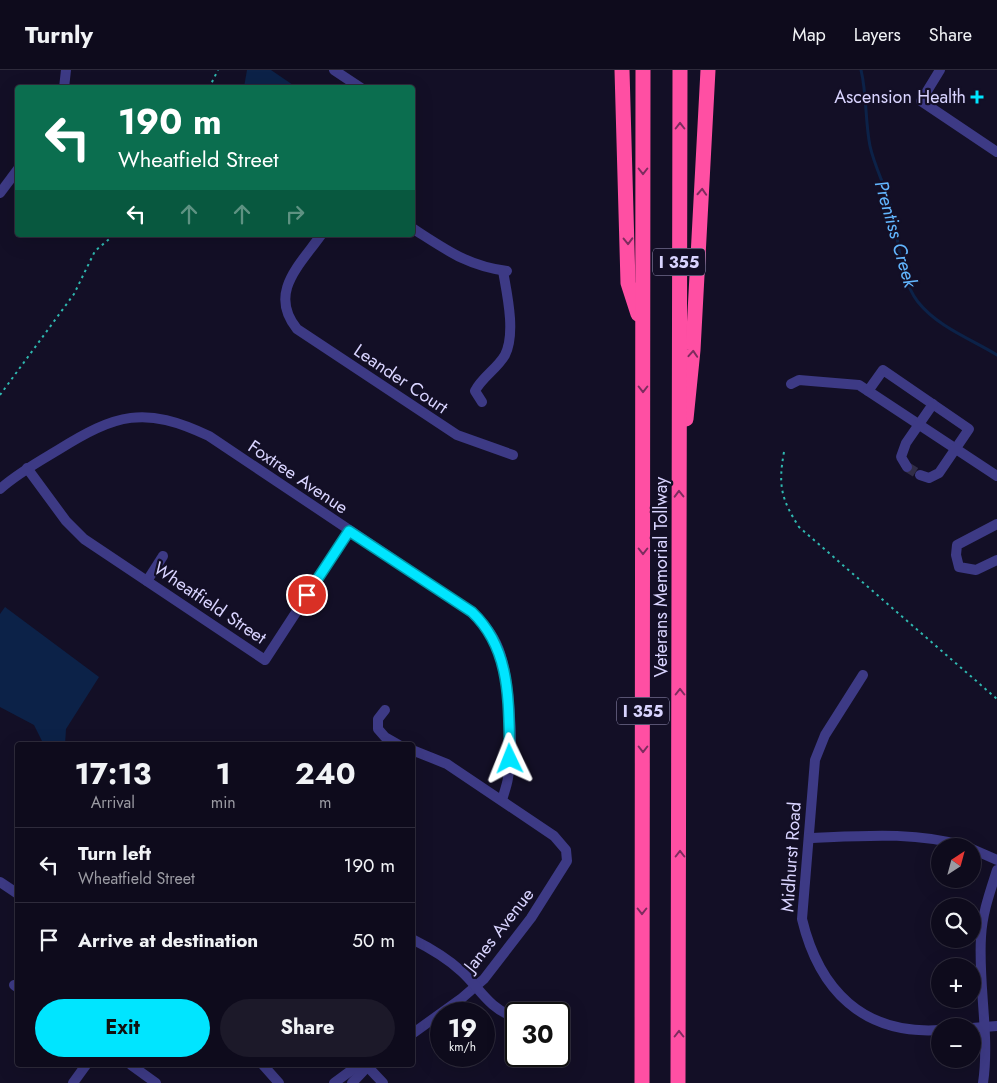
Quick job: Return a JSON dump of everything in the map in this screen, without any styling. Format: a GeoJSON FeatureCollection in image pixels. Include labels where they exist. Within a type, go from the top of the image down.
{"type":"FeatureCollection","features":[{"type":"Feature","properties":{"kind":"highway"},"geometry":{"type":"LineString","coordinates":[[622,70],[628,283],[642,328]]}},
{"type":"Feature","properties":{"kind":"highway","name":"Veterans Memorial Tollway"},"geometry":{"type":"LineString","coordinates":[[642,1083],[643,70]]}},
{"type":"Feature","properties":{"kind":"highway","name":"Veterans Memorial Tollway"},"geometry":{"type":"LineString","coordinates":[[678,1083],[680,70]]}},
{"type":"Feature","properties":{"kind":"highway"},"geometry":{"type":"LineString","coordinates":[[678,454],[689,404],[708,70]]}},
{"type":"Feature","properties":{"kind":"street"},"geometry":{"type":"LineString","coordinates":[[64,85],[66,70]]}},
{"type":"Feature","properties":{"kind":"street"},"geometry":{"type":"LineString","coordinates":[[334,70],[356,85]]}},
{"type":"Feature","properties":{"kind":"street"},"geometry":{"type":"LineString","coordinates":[[940,70],[921,101],[997,152]]}},
{"type":"Feature","properties":{"kind":"street"},"geometry":{"type":"LineString","coordinates":[[0,193],[15,173]]}},
{"type":"Feature","properties":{"kind":"street"},"geometry":{"type":"LineString","coordinates":[[415,230],[460,259],[484,268],[505,271],[509,304],[508,342],[505,354],[475,391],[482,402]]}},
{"type":"Feature","properties":{"kind":"street","name":"Leander Court"},"geometry":{"type":"LineString","coordinates":[[320,237],[291,278],[284,299],[284,309],[297,330],[457,435],[513,455]]}},
{"type":"Feature","properties":{"kind":"street"},"geometry":{"type":"LineString","coordinates":[[868,391],[883,370],[969,429],[939,473],[929,478],[920,475]]}},
{"type":"Feature","properties":{"kind":"street"},"geometry":{"type":"LineString","coordinates":[[791,384],[798,380],[853,383],[997,476]]}},
{"type":"Feature","properties":{"kind":"street"},"geometry":{"type":"LineString","coordinates":[[907,467],[901,457],[906,443],[933,404]]}},
{"type":"Feature","properties":{"kind":"street","name":"Foxtree Avenue"},"geometry":{"type":"LineString","coordinates":[[0,489],[27,468],[107,422],[128,418],[156,417],[192,428],[209,436],[472,612],[481,621],[497,645],[506,681],[510,759],[508,781],[502,800]]}},
{"type":"Feature","properties":{"kind":"street","name":"Wheatfield Street"},"geometry":{"type":"LineString","coordinates":[[27,468],[54,507],[75,530],[265,660],[349,531]]}},
{"type":"Feature","properties":{"kind":"street"},"geometry":{"type":"LineString","coordinates":[[997,524],[957,545],[956,555],[960,567],[976,570],[997,560]]}},
{"type":"Feature","properties":{"kind":"street"},"geometry":{"type":"LineString","coordinates":[[147,581],[163,556]]}},
{"type":"Feature","properties":{"kind":"street","name":"Midhurst Road"},"geometry":{"type":"LineString","coordinates":[[863,675],[818,750],[802,919],[812,954],[823,975],[845,1000],[875,1020],[908,1030],[931,1030]]}},
{"type":"Feature","properties":{"kind":"street"},"geometry":{"type":"LineString","coordinates":[[385,710],[378,719],[378,729],[385,737],[394,742]]}},
{"type":"Feature","properties":{"kind":"street"},"geometry":{"type":"LineString","coordinates":[[415,751],[447,764],[502,800]]}},
{"type":"Feature","properties":{"kind":"street","name":"Janes Avenue"},"geometry":{"type":"LineString","coordinates":[[415,1032],[476,986],[505,955],[565,866],[566,850],[554,836],[502,800]]}},
{"type":"Feature","properties":{"kind":"street"},"geometry":{"type":"LineString","coordinates":[[809,838],[901,836],[931,839]]}},
{"type":"Feature","properties":{"kind":"street"},"geometry":{"type":"LineString","coordinates":[[981,854],[997,860]]}},
{"type":"Feature","properties":{"kind":"street"},"geometry":{"type":"LineString","coordinates":[[983,1083],[984,1027],[981,937],[984,909],[997,870]]}},
{"type":"Feature","properties":{"kind":"street"},"geometry":{"type":"LineString","coordinates":[[0,882],[15,892]]}},
{"type":"Feature","properties":{"kind":"street"},"geometry":{"type":"LineString","coordinates":[[415,941],[448,960],[501,1013],[505,1014]]}},
{"type":"Feature","properties":{"kind":"street"},"geometry":{"type":"LineString","coordinates":[[981,1027],[997,1026]]}},
{"type":"Feature","properties":{"kind":"street"},"geometry":{"type":"LineString","coordinates":[[73,1083],[85,1067]]}},
{"type":"Feature","properties":{"kind":"street"},"geometry":{"type":"LineString","coordinates":[[134,1067],[156,1083]]}},
{"type":"Feature","properties":{"kind":"street"},"geometry":{"type":"LineString","coordinates":[[265,1067],[279,1083]]}},
{"type":"Feature","properties":{"kind":"street"},"geometry":{"type":"LineString","coordinates":[[334,1083],[353,1069],[363,1067]]}},
{"type":"Feature","properties":{"kind":"street"},"geometry":{"type":"LineString","coordinates":[[352,1083],[360,1078],[367,1067]]}},
{"type":"Feature","properties":{"kind":"street"},"geometry":{"type":"LineString","coordinates":[[369,1067],[383,1083]]}},
{"type":"Feature","properties":{"kind":"path"},"geometry":{"type":"LineString","coordinates":[[210,85],[218,70]]}},
{"type":"Feature","properties":{"kind":"path"},"geometry":{"type":"LineString","coordinates":[[0,395],[74,294],[95,251],[112,237]]}},
{"type":"Feature","properties":{"kind":"path"},"geometry":{"type":"LineString","coordinates":[[784,452],[781,470],[783,500],[799,527],[997,699]]}},
{"type":"Feature","properties":{"kind":"water"},"geometry":{"type":"Polygon","coordinates":[[[247,70],[271,70],[293,85],[244,85],[247,70]]]}},
{"type":"Feature","properties":{"kind":"water"},"geometry":{"type":"Polygon","coordinates":[[[5,607],[99,677],[66,729],[65,742],[42,742],[34,725],[0,707],[0,614],[5,607]]]}},
{"type":"Feature","properties":{"kind":"waterway","name":"Prentiss Creek"},"geometry":{"type":"LineString","coordinates":[[861,70],[870,146],[891,206],[907,283],[918,302],[935,319],[997,355]]}},
{"type":"Feature","properties":{"kind":"tunnel"},"geometry":{"type":"LineString","coordinates":[[907,467],[920,475]]}},
{"type":"Feature","properties":{"kind":"place","name":"Ascension Health"},"geometry":{"type":"Point","coordinates":[977,97]}},
{"type":"Feature","properties":{"kind":"route"},"geometry":{"type":"LineString","coordinates":[[307,595],[349,531],[472,612],[490,632],[497,645],[506,681],[510,759]]}}]}
